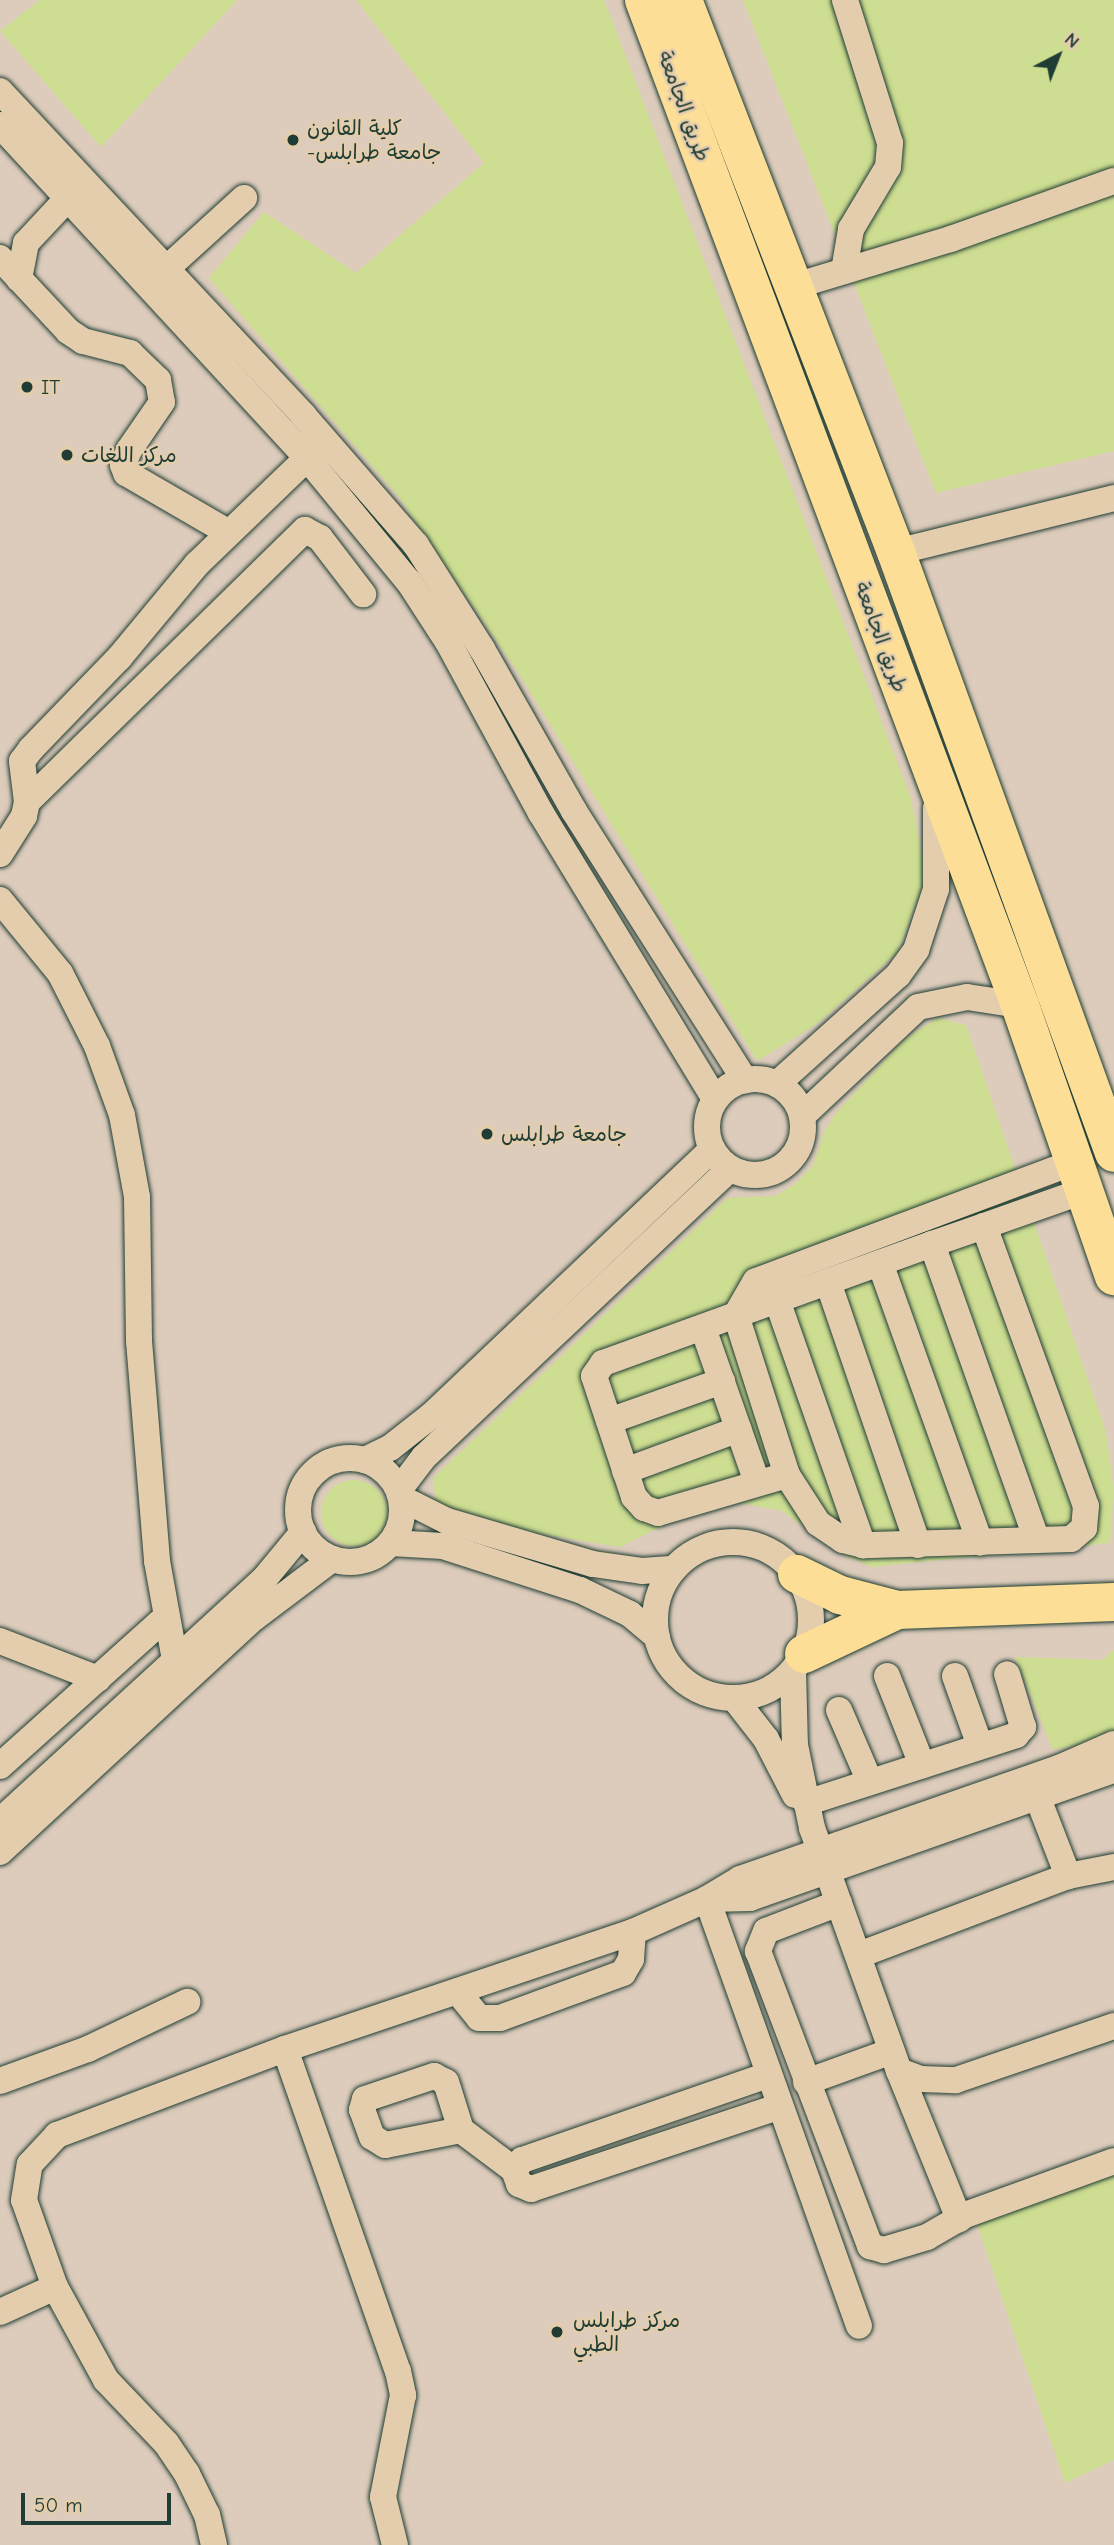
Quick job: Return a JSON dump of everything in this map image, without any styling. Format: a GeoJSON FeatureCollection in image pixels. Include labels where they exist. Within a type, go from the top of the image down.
{"type":"FeatureCollection","features":[{"type":"Feature","properties":{"kind":"highway","name":"طريق الجامعة"},"geometry":{"type":"LineString","coordinates":[[644,0],[1020,1005],[1114,1276]]}},
{"type":"Feature","properties":{"kind":"highway","name":"طريق الجامعة"},"geometry":{"type":"LineString","coordinates":[[683,0],[896,552],[1114,1153]]}},
{"type":"Feature","properties":{"kind":"highway"},"geometry":{"type":"LineString","coordinates":[[797,1574],[840,1595],[897,1610],[1114,1602]]}},
{"type":"Feature","properties":{"kind":"highway"},"geometry":{"type":"LineString","coordinates":[[799,1663],[897,1610]]}},
{"type":"Feature","properties":{"kind":"street"},"geometry":{"type":"LineString","coordinates":[[844,271],[851,229],[887,167],[890,143],[845,0]]}},
{"type":"Feature","properties":{"kind":"street"},"geometry":{"type":"LineString","coordinates":[[0,91],[303,415],[416,545],[482,649],[573,811],[745,1080]]}},
{"type":"Feature","properties":{"kind":"street"},"geometry":{"type":"LineString","coordinates":[[0,125],[307,458],[409,582],[448,642],[541,813],[715,1099]]}},
{"type":"Feature","properties":{"kind":"street"},"geometry":{"type":"LineString","coordinates":[[795,286],[1114,181]]}},
{"type":"Feature","properties":{"kind":"street"},"geometry":{"type":"LineString","coordinates":[[165,270],[244,198]]}},
{"type":"Feature","properties":{"kind":"street"},"geometry":{"type":"LineString","coordinates":[[19,279],[26,243],[67,199]]}},
{"type":"Feature","properties":{"kind":"street"},"geometry":{"type":"LineString","coordinates":[[0,258],[68,331],[83,341],[130,353],[158,380],[162,402],[129,450],[123,465],[126,473],[229,533]]}},
{"type":"Feature","properties":{"kind":"street"},"geometry":{"type":"LineString","coordinates":[[27,802],[22,761],[30,749],[119,659],[229,533],[307,458]]}},
{"type":"Feature","properties":{"kind":"street"},"geometry":{"type":"LineString","coordinates":[[896,552],[1114,498]]}},
{"type":"Feature","properties":{"kind":"street"},"geometry":{"type":"LineString","coordinates":[[0,854],[15,835],[27,802],[305,530],[320,538],[363,594]]}},
{"type":"Feature","properties":{"kind":"street"},"geometry":{"type":"LineString","coordinates":[[776,1084],[898,975],[916,950],[931,914],[940,862],[934,778]]}},
{"type":"Feature","properties":{"kind":"street"},"geometry":{"type":"LineString","coordinates":[[5,917],[60,973],[96,1046],[122,1115],[137,1197],[139,1341],[165,1618],[176,1660]]}},
{"type":"Feature","properties":{"kind":"street"},"geometry":{"type":"LineString","coordinates":[[802,1115],[918,1007],[967,997],[1020,1005]]}},
{"type":"Feature","properties":{"kind":"street"},"geometry":{"type":"LineString","coordinates":[[745,1080],[776,1084],[792,1097],[802,1115],[800,1144],[783,1166],[757,1175],[730,1168],[712,1149],[706,1124],[715,1099],[745,1080]]}},
{"type":"Feature","properties":{"kind":"street"},"geometry":{"type":"LineString","coordinates":[[365,1460],[391,1477],[400,1494],[401,1522],[391,1543],[364,1561],[332,1559],[315,1549],[303,1532],[298,1503],[310,1476],[335,1460],[365,1460],[422,1424],[712,1149]]}},
{"type":"Feature","properties":{"kind":"street"},"geometry":{"type":"LineString","coordinates":[[400,1494],[424,1457],[730,1168]]}},
{"type":"Feature","properties":{"kind":"street"},"geometry":{"type":"LineString","coordinates":[[984,1226],[1086,1506],[1084,1528],[1070,1539],[918,1545],[863,1545],[843,1540],[818,1522],[788,1475],[736,1315],[756,1281],[1081,1176]]}},
{"type":"Feature","properties":{"kind":"street"},"geometry":{"type":"LineString","coordinates":[[788,1475],[658,1513],[644,1508],[634,1497],[594,1376],[603,1363],[984,1226],[1081,1176]]}},
{"type":"Feature","properties":{"kind":"street"},"geometry":{"type":"LineString","coordinates":[[932,1244],[1037,1540]]}},
{"type":"Feature","properties":{"kind":"street"},"geometry":{"type":"LineString","coordinates":[[880,1263],[980,1543]]}},
{"type":"Feature","properties":{"kind":"street"},"geometry":{"type":"LineString","coordinates":[[828,1282],[918,1545]]}},
{"type":"Feature","properties":{"kind":"street"},"geometry":{"type":"LineString","coordinates":[[777,1300],[863,1545]]}},
{"type":"Feature","properties":{"kind":"street"},"geometry":{"type":"LineString","coordinates":[[703,1328],[757,1482]]}},
{"type":"Feature","properties":{"kind":"street"},"geometry":{"type":"LineString","coordinates":[[609,1421],[722,1381]]}},
{"type":"Feature","properties":{"kind":"street"},"geometry":{"type":"LineString","coordinates":[[625,1471],[739,1429]]}},
{"type":"Feature","properties":{"kind":"street"},"geometry":{"type":"LineString","coordinates":[[400,1494],[447,1521],[593,1564],[642,1571],[674,1569]]}},
{"type":"Feature","properties":{"kind":"street"},"geometry":{"type":"LineString","coordinates":[[0,1821],[265,1578],[303,1532]]}},
{"type":"Feature","properties":{"kind":"street"},"geometry":{"type":"LineString","coordinates":[[799,1663],[766,1690],[734,1698],[713,1696],[685,1681],[664,1657],[657,1637],[657,1601],[674,1569],[689,1555],[727,1542],[766,1549],[797,1574],[812,1613],[799,1663],[795,1745],[809,1815],[823,1863],[896,2061],[958,2219]]}},
{"type":"Feature","properties":{"kind":"street"},"geometry":{"type":"LineString","coordinates":[[391,1543],[443,1546],[580,1590],[630,1614],[657,1637]]}},
{"type":"Feature","properties":{"kind":"street"},"geometry":{"type":"LineString","coordinates":[[0,1852],[254,1618],[332,1559]]}},
{"type":"Feature","properties":{"kind":"street"},"geometry":{"type":"LineString","coordinates":[[0,1766],[165,1618]]}},
{"type":"Feature","properties":{"kind":"street"},"geometry":{"type":"LineString","coordinates":[[0,1641],[98,1679]]}},
{"type":"Feature","properties":{"kind":"street"},"geometry":{"type":"LineString","coordinates":[[809,1815],[870,1782],[1016,1735],[1023,1727],[1007,1674]]}},
{"type":"Feature","properties":{"kind":"street"},"geometry":{"type":"LineString","coordinates":[[887,1676],[922,1765]]}},
{"type":"Feature","properties":{"kind":"street"},"geometry":{"type":"LineString","coordinates":[[955,1676],[980,1746]]}},
{"type":"Feature","properties":{"kind":"street"},"geometry":{"type":"LineString","coordinates":[[734,1698],[766,1739],[809,1815]]}},
{"type":"Feature","properties":{"kind":"street"},"geometry":{"type":"LineString","coordinates":[[839,1710],[870,1782]]}},
{"type":"Feature","properties":{"kind":"street"},"geometry":{"type":"LineString","coordinates":[[1035,1788],[1114,1744]]}},
{"type":"Feature","properties":{"kind":"street"},"geometry":{"type":"LineString","coordinates":[[214,2545],[206,2515],[187,2474],[166,2443],[106,2380],[55,2287],[24,2200],[30,2164],[57,2135],[285,2049],[633,1932],[707,1899],[750,1898],[823,1863],[1035,1788],[1114,1770]]}},
{"type":"Feature","properties":{"kind":"street"},"geometry":{"type":"LineString","coordinates":[[1035,1788],[1068,1877]]}},
{"type":"Feature","properties":{"kind":"street"},"geometry":{"type":"LineString","coordinates":[[859,1955],[1068,1877],[1114,1867]]}},
{"type":"Feature","properties":{"kind":"street"},"geometry":{"type":"LineString","coordinates":[[707,1899],[859,2326]]}},
{"type":"Feature","properties":{"kind":"street"},"geometry":{"type":"LineString","coordinates":[[839,1903],[771,1929],[758,1945],[806,2082],[870,2246],[892,2249],[927,2237],[958,2219],[1114,2161]]}},
{"type":"Feature","properties":{"kind":"street"},"geometry":{"type":"LineString","coordinates":[[458,1992],[479,2018],[500,2018],[623,1973],[631,1959],[633,1932]]}},
{"type":"Feature","properties":{"kind":"street"},"geometry":{"type":"LineString","coordinates":[[0,2081],[88,2049],[187,2001]]}},
{"type":"Feature","properties":{"kind":"street"},"geometry":{"type":"LineString","coordinates":[[806,2082],[896,2061],[921,2079],[956,2080],[1114,2026]]}},
{"type":"Feature","properties":{"kind":"street"},"geometry":{"type":"LineString","coordinates":[[285,2049],[398,2371],[403,2395],[383,2497],[395,2545]]}},
{"type":"Feature","properties":{"kind":"street"},"geometry":{"type":"LineString","coordinates":[[514,2170],[522,2160],[768,2075]]}},
{"type":"Feature","properties":{"kind":"street"},"geometry":{"type":"LineString","coordinates":[[461,2130],[514,2170],[519,2184],[531,2189],[780,2106]]}},
{"type":"Feature","properties":{"kind":"street"},"geometry":{"type":"LineString","coordinates":[[0,2312],[55,2287]]}},
{"type":"Feature","properties":{"kind":"green space"},"geometry":{"type":"Polygon","coordinates":[[[40,0],[237,0],[101,147],[0,31],[40,0]]]}},
{"type":"Feature","properties":{"kind":"green space"},"geometry":{"type":"Polygon","coordinates":[[[356,0],[604,0],[911,798],[926,875],[898,952],[817,1024],[757,1061],[521,677],[399,497],[209,278],[264,212],[356,273],[484,163],[356,0]]]}},
{"type":"Feature","properties":{"kind":"green space"},"geometry":{"type":"Polygon","coordinates":[[[743,0],[1114,0],[1114,451],[936,493],[743,0]]]}},
{"type":"Feature","properties":{"kind":"green space"},"geometry":{"type":"Polygon","coordinates":[[[938,1018],[966,1025],[1106,1432],[1114,1491],[1110,1543],[871,1567],[844,1555],[782,1511],[741,1503],[709,1503],[620,1547],[535,1533],[436,1503],[433,1478],[727,1198],[775,1196],[794,1185],[813,1166],[824,1132],[836,1113],[906,1038],[938,1018]]]}},
{"type":"Feature","properties":{"kind":"green space"},"geometry":{"type":"Polygon","coordinates":[[[348,1480],[360,1480],[372,1485],[382,1495],[387,1513],[385,1526],[372,1541],[360,1546],[348,1546],[336,1541],[326,1531],[321,1519],[321,1507],[326,1495],[336,1485],[348,1480]]]}},
{"type":"Feature","properties":{"kind":"green space"},"geometry":{"type":"Polygon","coordinates":[[[1114,1649],[1114,1738],[1053,1750],[1015,1657],[1103,1660],[1114,1649]]]}},
{"type":"Feature","properties":{"kind":"green space"},"geometry":{"type":"Polygon","coordinates":[[[1114,2165],[1114,2460],[1065,2483],[973,2212],[1114,2165]]]}},
{"type":"Feature","properties":{"kind":"place","name":"كلية القانون -جامعة طرابلس"},"geometry":{"type":"Point","coordinates":[293,140]}},
{"type":"Feature","properties":{"kind":"place","name":"IT"},"geometry":{"type":"Point","coordinates":[27,387]}},
{"type":"Feature","properties":{"kind":"place","name":"مركز اللغات"},"geometry":{"type":"Point","coordinates":[67,455]}},
{"type":"Feature","properties":{"kind":"place","name":"جامعة طرابلس"},"geometry":{"type":"Point","coordinates":[487,1134]}},
{"type":"Feature","properties":{"kind":"place","name":"مركز طرابلس الطبي"},"geometry":{"type":"Point","coordinates":[557,2332]}}]}
